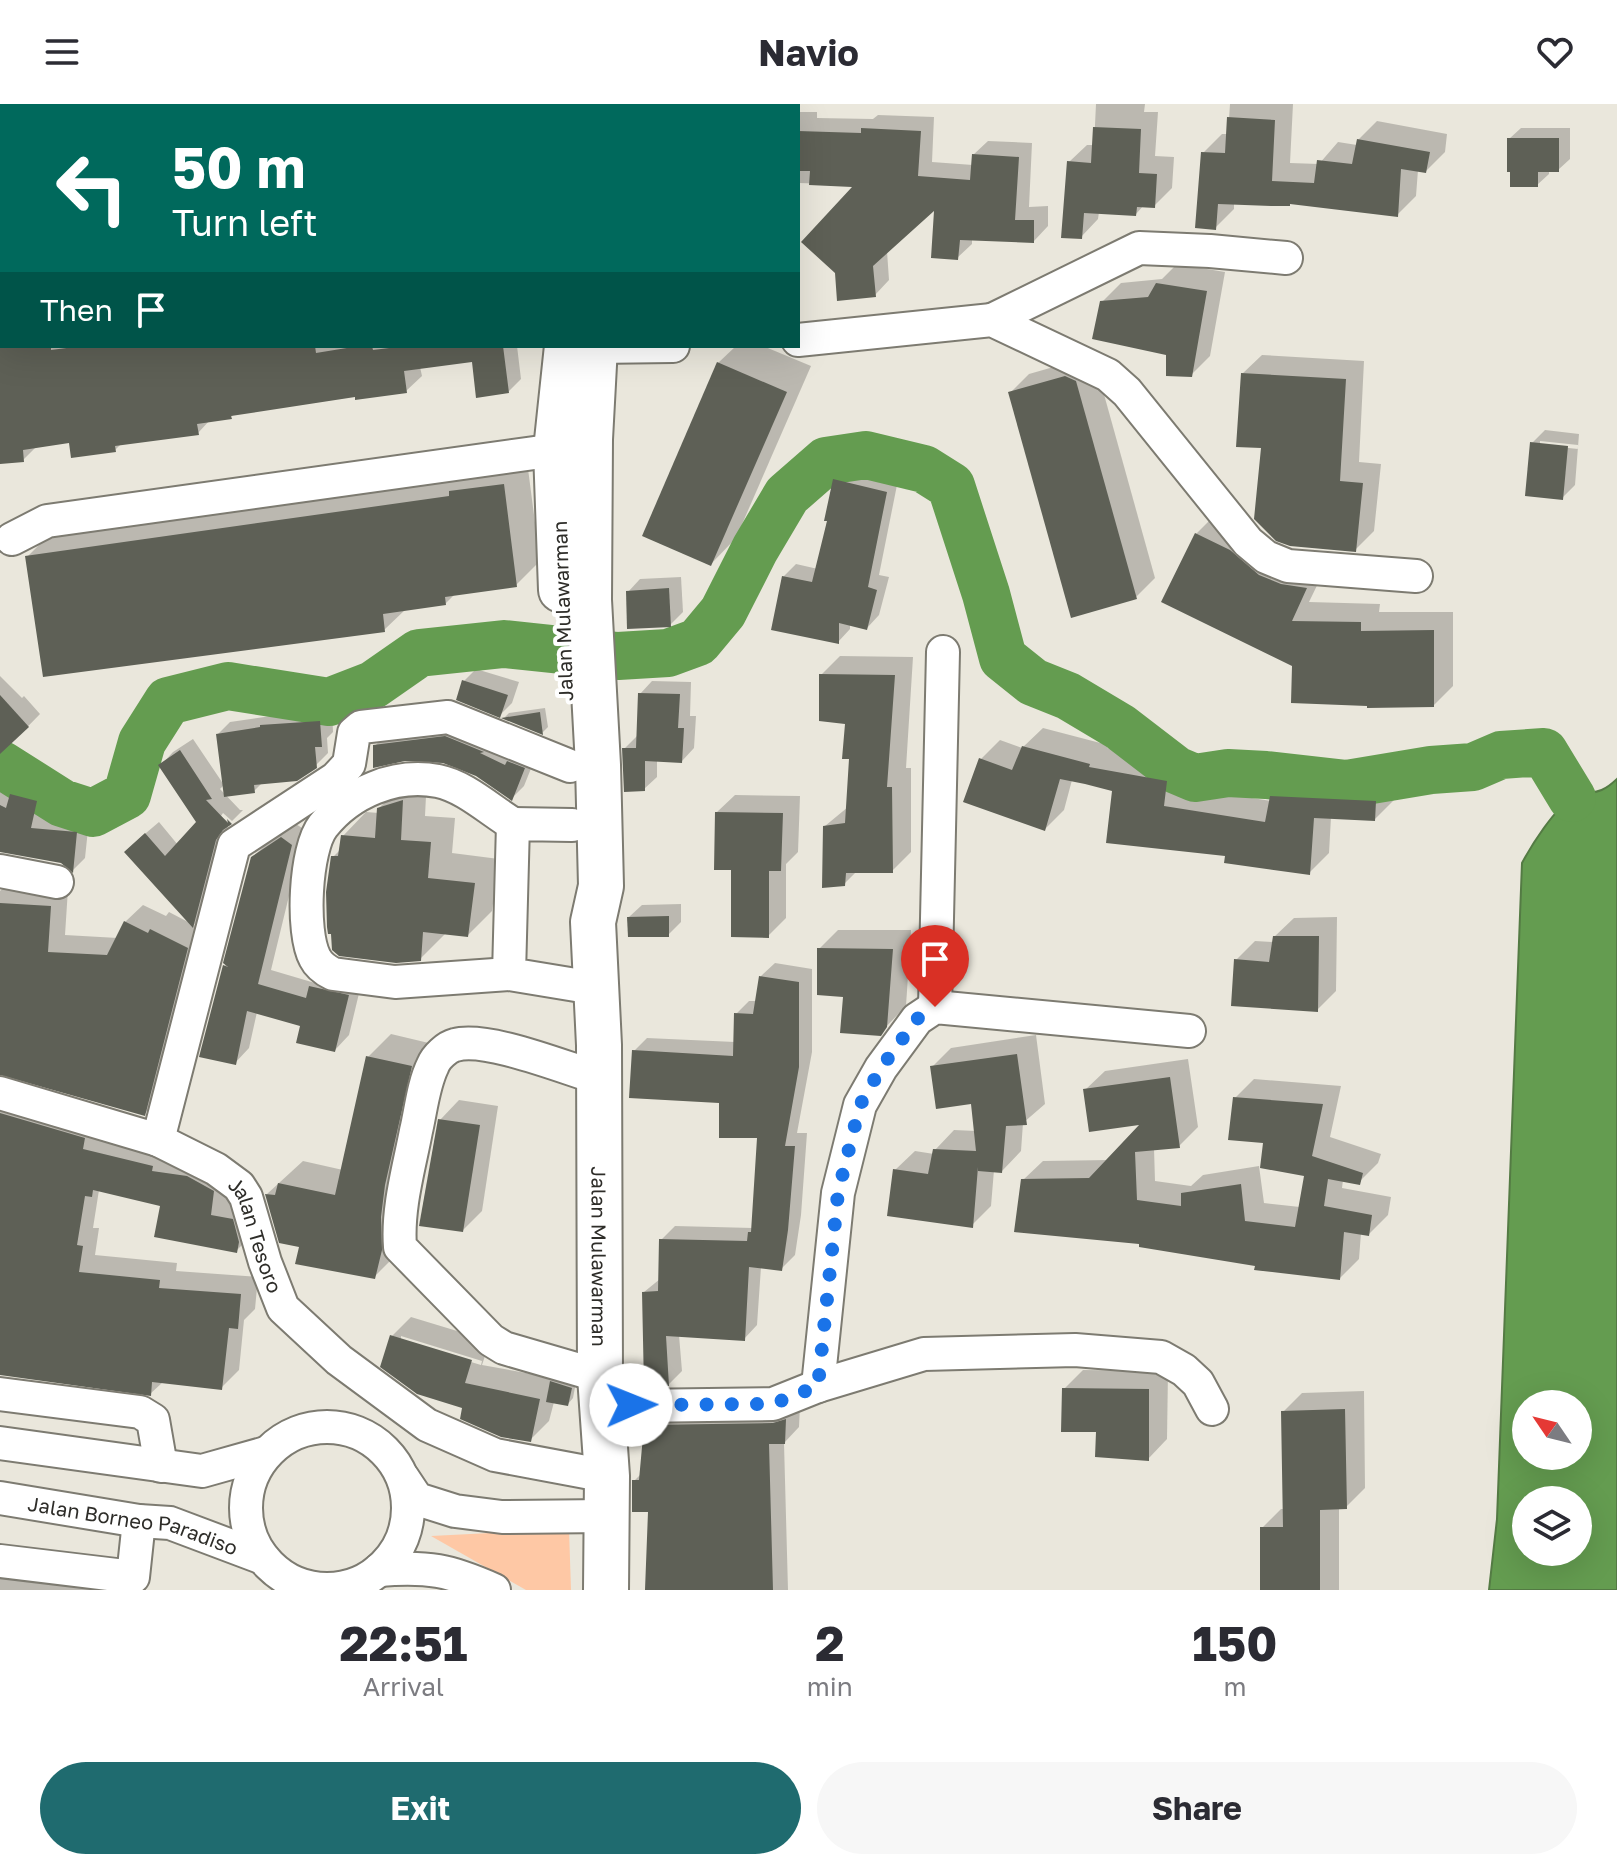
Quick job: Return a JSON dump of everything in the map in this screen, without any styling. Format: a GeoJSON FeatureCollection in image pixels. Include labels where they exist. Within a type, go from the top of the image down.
{"type":"FeatureCollection","features":[{"type":"Feature","properties":{"kind":"highway","name":"Jalan Mulawarman"},"geometry":{"type":"LineString","coordinates":[[584,348],[556,450],[576,601],[580,696],[601,886],[593,922],[599,1078],[606,1590]]}},
{"type":"Feature","properties":{"kind":"highway","name":"Jalan Mulawarman"},"geometry":{"type":"LineString","coordinates":[[576,601],[590,439],[585,348]]}},
{"type":"Feature","properties":{"kind":"highway","name":"Jalan Mulawarman"},"geometry":{"type":"LineString","coordinates":[[580,696],[570,766],[572,825],[580,882],[593,922]]}},
{"type":"Feature","properties":{"kind":"street"},"geometry":{"type":"LineString","coordinates":[[800,340],[992,320],[1139,248],[1286,258]]}},
{"type":"Feature","properties":{"kind":"street"},"geometry":{"type":"LineString","coordinates":[[992,320],[1108,375],[1127,392],[1248,542],[1266,557],[1288,566],[1416,576]]}},
{"type":"Feature","properties":{"kind":"street"},"geometry":{"type":"LineString","coordinates":[[12,539],[47,521],[556,450]]}},
{"type":"Feature","properties":{"kind":"street"},"geometry":{"type":"LineString","coordinates":[[935,1007],[943,652]]}},
{"type":"Feature","properties":{"kind":"street"},"geometry":{"type":"LineString","coordinates":[[158,1140],[234,845],[336,778],[349,764],[354,733],[361,727],[448,717],[570,766]]}},
{"type":"Feature","properties":{"kind":"street"},"geometry":{"type":"LineString","coordinates":[[572,825],[513,824],[452,786],[437,781],[387,782],[375,786],[343,807],[323,827],[314,844],[310,862],[307,929],[316,960],[333,974],[395,982],[509,974],[594,988]]}},
{"type":"Feature","properties":{"kind":"street"},"geometry":{"type":"LineString","coordinates":[[509,974],[513,824]]}},
{"type":"Feature","properties":{"kind":"street"},"geometry":{"type":"LineString","coordinates":[[0,871],[57,882]]}},
{"type":"Feature","properties":{"kind":"street"},"geometry":{"type":"LineString","coordinates":[[818,1386],[838,1193],[860,1105],[881,1068],[917,1019],[935,1007],[1189,1031]]}},
{"type":"Feature","properties":{"kind":"street"},"geometry":{"type":"LineString","coordinates":[[599,1078],[485,1044],[458,1044],[433,1063],[424,1092],[403,1200],[400,1247],[491,1340],[504,1348],[601,1387],[634,1406],[773,1404],[818,1386],[924,1354],[1075,1350],[1161,1357],[1184,1370],[1198,1383],[1212,1409]]}},
{"type":"Feature","properties":{"kind":"street","name":"Jalan Tesoro"},"geometry":{"type":"LineString","coordinates":[[0,1093],[158,1140],[216,1169],[244,1192],[265,1262],[283,1308],[339,1360],[427,1425],[495,1455],[607,1496]]}},
{"type":"Feature","properties":{"kind":"street"},"geometry":{"type":"LineString","coordinates":[[0,1394],[140,1412],[153,1420],[161,1466]]}},
{"type":"Feature","properties":{"kind":"street"},"geometry":{"type":"LineString","coordinates":[[0,1443],[202,1471],[266,1453],[288,1436],[314,1427],[342,1427],[367,1437],[389,1454],[417,1499],[455,1511],[502,1517],[607,1496]]}},
{"type":"Feature","properties":{"kind":"street"},"geometry":{"type":"LineString","coordinates":[[266,1453],[252,1478],[246,1505],[249,1533],[263,1558],[282,1575],[305,1586],[331,1589],[356,1584],[379,1570],[393,1556],[408,1518],[408,1497],[403,1478]]}},
{"type":"Feature","properties":{"kind":"street","name":"Jalan Borneo Paradiso"},"geometry":{"type":"LineString","coordinates":[[0,1498],[139,1521],[170,1523],[263,1558]]}},
{"type":"Feature","properties":{"kind":"street"},"geometry":{"type":"LineString","coordinates":[[0,1561],[133,1577],[139,1521]]}},
{"type":"Feature","properties":{"kind":"street"},"geometry":{"type":"LineString","coordinates":[[379,1570],[433,1569],[456,1573],[494,1590]]}},
{"type":"Feature","properties":{"kind":"shaded area"},"geometry":{"type":"Polygon","coordinates":[[[1617,779],[1617,1590],[1489,1590],[1497,1519],[1522,863],[1544,828],[1565,803],[1579,795],[1599,791],[1617,779]]]}},
{"type":"Feature","properties":{"kind":"shaded area"},"geometry":{"type":"Polygon","coordinates":[[[569,1529],[571,1590],[526,1590],[431,1536],[569,1529]]]}},
{"type":"Feature","properties":{"kind":"building"},"geometry":{"type":"Polygon","coordinates":[[[1227,117],[1275,120],[1272,181],[1314,183],[1317,160],[1352,164],[1357,139],[1430,152],[1426,173],[1401,169],[1398,217],[1290,204],[1218,204],[1216,230],[1195,228],[1201,152],[1225,153],[1227,117]]]}},
{"type":"Feature","properties":{"kind":"building"},"geometry":{"type":"Polygon","coordinates":[[[1093,127],[1141,129],[1139,173],[1157,174],[1155,208],[1137,207],[1136,216],[1084,213],[1082,239],[1061,238],[1067,161],[1091,163],[1093,127]]]}},
{"type":"Feature","properties":{"kind":"building"},"geometry":{"type":"Polygon","coordinates":[[[861,128],[921,131],[918,176],[970,180],[972,154],[1019,157],[1015,220],[1034,220],[1034,243],[960,240],[958,260],[931,258],[934,211],[873,266],[876,297],[837,301],[835,273],[801,242],[852,187],[809,185],[810,171],[800,171],[800,131],[861,133],[861,128]]]}},
{"type":"Feature","properties":{"kind":"building"},"geometry":{"type":"Polygon","coordinates":[[[1507,138],[1559,138],[1559,172],[1538,172],[1538,187],[1510,187],[1507,138]]]}},
{"type":"Feature","properties":{"kind":"building"},"geometry":{"type":"Polygon","coordinates":[[[1156,283],[1207,291],[1192,377],[1166,376],[1166,355],[1092,339],[1100,301],[1148,297],[1156,283]]]}},
{"type":"Feature","properties":{"kind":"building"},"geometry":{"type":"Polygon","coordinates":[[[0,348],[315,348],[316,353],[347,348],[503,348],[509,393],[476,398],[472,362],[404,371],[407,393],[355,400],[355,397],[231,416],[232,419],[197,424],[199,435],[115,446],[116,452],[71,458],[69,443],[23,450],[24,462],[0,464],[0,348]]]}},
{"type":"Feature","properties":{"kind":"building"},"geometry":{"type":"Polygon","coordinates":[[[717,362],[787,392],[711,566],[642,536],[717,362]]]}},
{"type":"Feature","properties":{"kind":"building"},"geometry":{"type":"Polygon","coordinates":[[[1241,373],[1346,379],[1340,481],[1363,483],[1356,552],[1290,546],[1276,541],[1254,519],[1261,448],[1236,447],[1241,373]]]}},
{"type":"Feature","properties":{"kind":"building"},"geometry":{"type":"Polygon","coordinates":[[[1065,376],[1076,381],[1137,599],[1071,618],[1008,392],[1065,376]]]}},
{"type":"Feature","properties":{"kind":"building"},"geometry":{"type":"Polygon","coordinates":[[[1530,442],[1568,446],[1563,500],[1525,496],[1530,442]]]}},
{"type":"Feature","properties":{"kind":"building"},"geometry":{"type":"Polygon","coordinates":[[[833,479],[887,492],[868,587],[877,590],[867,630],[839,623],[839,644],[771,630],[782,576],[812,582],[827,521],[824,521],[833,479]]]}},
{"type":"Feature","properties":{"kind":"building"},"geometry":{"type":"Polygon","coordinates":[[[504,484],[517,587],[445,597],[446,605],[383,614],[385,632],[43,677],[25,556],[449,496],[449,491],[504,484]]]}},
{"type":"Feature","properties":{"kind":"building"},"geometry":{"type":"Polygon","coordinates":[[[1195,533],[1230,550],[1259,575],[1281,584],[1307,588],[1292,621],[1361,622],[1361,631],[1434,630],[1434,707],[1367,708],[1291,703],[1292,666],[1161,602],[1195,533]]]}},
{"type":"Feature","properties":{"kind":"building"},"geometry":{"type":"Polygon","coordinates":[[[669,588],[671,627],[627,629],[626,591],[669,588]]]}},
{"type":"Feature","properties":{"kind":"building"},"geometry":{"type":"Polygon","coordinates":[[[819,674],[895,675],[887,787],[892,787],[893,873],[846,873],[845,886],[822,888],[823,826],[845,823],[849,759],[842,759],[845,724],[819,721],[819,674]]]}},
{"type":"Feature","properties":{"kind":"building"},"geometry":{"type":"Polygon","coordinates":[[[462,680],[508,695],[500,718],[456,700],[462,680]]]}},
{"type":"Feature","properties":{"kind":"building"},"geometry":{"type":"Polygon","coordinates":[[[638,693],[680,694],[678,728],[684,728],[682,763],[645,761],[645,791],[624,792],[622,748],[636,748],[638,693]]]}},
{"type":"Feature","properties":{"kind":"building"},"geometry":{"type":"Polygon","coordinates":[[[0,695],[29,727],[0,754],[0,695]]]}},
{"type":"Feature","properties":{"kind":"building"},"geometry":{"type":"Polygon","coordinates":[[[540,712],[543,735],[501,718],[540,712]]]}},
{"type":"Feature","properties":{"kind":"building"},"geometry":{"type":"Polygon","coordinates":[[[320,721],[322,747],[315,747],[317,768],[297,781],[254,785],[255,793],[224,797],[216,734],[260,725],[320,721]]]}},
{"type":"Feature","properties":{"kind":"building"},"geometry":{"type":"Polygon","coordinates":[[[445,736],[484,752],[480,753],[505,765],[507,761],[525,768],[512,801],[476,776],[443,763],[405,761],[373,768],[373,745],[445,736]]]}},
{"type":"Feature","properties":{"kind":"building"},"geometry":{"type":"Polygon","coordinates":[[[1022,746],[1090,764],[1089,767],[1167,781],[1164,806],[1265,822],[1270,796],[1376,801],[1375,821],[1314,818],[1310,875],[1224,863],[1225,856],[1106,843],[1112,791],[1085,784],[1060,779],[1045,831],[963,802],[979,758],[1012,770],[1022,746]]]}},
{"type":"Feature","properties":{"kind":"building"},"geometry":{"type":"Polygon","coordinates":[[[180,750],[212,799],[206,800],[232,824],[216,840],[193,928],[124,852],[145,833],[165,856],[196,822],[158,765],[180,750]]]}},
{"type":"Feature","properties":{"kind":"building"},"geometry":{"type":"Polygon","coordinates":[[[10,794],[37,801],[31,828],[77,832],[73,873],[61,863],[0,852],[0,805],[6,808],[10,794]]]}},
{"type":"Feature","properties":{"kind":"building"},"geometry":{"type":"Polygon","coordinates":[[[403,800],[401,840],[431,842],[428,878],[475,883],[468,937],[423,932],[421,961],[396,963],[339,956],[332,950],[331,934],[328,934],[327,927],[326,892],[331,856],[338,856],[341,835],[375,838],[377,808],[403,800]]]}},
{"type":"Feature","properties":{"kind":"building"},"geometry":{"type":"Polygon","coordinates":[[[715,812],[783,813],[781,871],[769,871],[769,938],[731,937],[731,870],[714,870],[715,812]]]}},
{"type":"Feature","properties":{"kind":"building"},"geometry":{"type":"Polygon","coordinates":[[[281,837],[292,845],[258,984],[306,998],[309,986],[349,995],[335,1052],[296,1043],[300,1026],[247,1011],[236,1065],[199,1057],[223,965],[228,967],[223,963],[251,857],[281,837]]]}},
{"type":"Feature","properties":{"kind":"building"},"geometry":{"type":"Polygon","coordinates":[[[0,903],[51,906],[48,952],[107,955],[124,921],[148,933],[150,929],[188,948],[145,1116],[0,1075],[0,903]]]}},
{"type":"Feature","properties":{"kind":"building"},"geometry":{"type":"Polygon","coordinates":[[[669,916],[669,937],[628,937],[627,917],[669,916]]]}},
{"type":"Feature","properties":{"kind":"building"},"geometry":{"type":"Polygon","coordinates":[[[1273,936],[1319,936],[1318,1012],[1231,1006],[1234,959],[1269,962],[1273,936]]]}},
{"type":"Feature","properties":{"kind":"building"},"geometry":{"type":"Polygon","coordinates":[[[817,948],[893,949],[887,1027],[881,1036],[840,1033],[843,997],[817,995],[817,948]]]}},
{"type":"Feature","properties":{"kind":"building"},"geometry":{"type":"Polygon","coordinates":[[[759,976],[799,982],[799,1067],[785,1146],[795,1146],[782,1271],[749,1267],[745,1341],[666,1336],[669,1386],[644,1387],[642,1292],[658,1291],[659,1239],[747,1241],[748,1232],[751,1232],[757,1138],[719,1138],[719,1103],[629,1098],[632,1050],[733,1056],[734,1013],[753,1014],[759,976]]]}},
{"type":"Feature","properties":{"kind":"building"},"geometry":{"type":"Polygon","coordinates":[[[1017,1054],[1027,1125],[1006,1126],[1002,1173],[978,1171],[978,1167],[973,1228],[887,1216],[893,1169],[928,1174],[933,1149],[976,1151],[971,1104],[936,1109],[930,1066],[1017,1054]]]}},
{"type":"Feature","properties":{"kind":"building"},"geometry":{"type":"Polygon","coordinates":[[[366,1056],[412,1066],[385,1185],[381,1217],[382,1250],[375,1279],[295,1264],[299,1247],[279,1243],[265,1194],[275,1195],[278,1183],[335,1195],[366,1056]]]}},
{"type":"Feature","properties":{"kind":"building"},"geometry":{"type":"Polygon","coordinates":[[[1170,1077],[1180,1148],[1135,1152],[1137,1200],[1181,1206],[1181,1193],[1241,1184],[1245,1221],[1295,1227],[1304,1176],[1260,1168],[1263,1143],[1228,1140],[1233,1097],[1323,1104],[1312,1156],[1363,1173],[1360,1185],[1328,1179],[1324,1206],[1372,1215],[1369,1236],[1344,1232],[1340,1280],[1254,1270],[1255,1266],[1139,1247],[1139,1244],[1014,1232],[1021,1179],[1089,1178],[1139,1125],[1089,1132],[1083,1089],[1170,1077]]]}},
{"type":"Feature","properties":{"kind":"building"},"geometry":{"type":"Polygon","coordinates":[[[0,1113],[85,1138],[83,1149],[153,1166],[152,1171],[187,1176],[214,1191],[211,1215],[233,1219],[239,1242],[237,1253],[154,1237],[160,1206],[93,1190],[92,1197],[85,1196],[77,1245],[83,1246],[79,1272],[160,1280],[159,1288],[241,1294],[238,1329],[229,1328],[222,1390],[152,1382],[151,1396],[0,1375],[0,1113]]]}},
{"type":"Feature","properties":{"kind":"building"},"geometry":{"type":"Polygon","coordinates":[[[438,1119],[480,1125],[463,1232],[419,1226],[438,1119]]]}},
{"type":"Feature","properties":{"kind":"building"},"geometry":{"type":"Polygon","coordinates":[[[390,1335],[472,1360],[465,1383],[540,1399],[531,1442],[501,1437],[460,1419],[462,1408],[417,1394],[380,1367],[390,1335]]]}},
{"type":"Feature","properties":{"kind":"building"},"geometry":{"type":"Polygon","coordinates":[[[550,1381],[572,1388],[568,1406],[546,1402],[550,1381]]]}},
{"type":"Feature","properties":{"kind":"building"},"geometry":{"type":"Polygon","coordinates":[[[1062,1388],[1149,1389],[1149,1461],[1095,1457],[1096,1432],[1061,1432],[1062,1388]]]}},
{"type":"Feature","properties":{"kind":"building"},"geometry":{"type":"Polygon","coordinates":[[[1345,1409],[1347,1509],[1320,1510],[1320,1590],[1260,1590],[1260,1527],[1283,1527],[1281,1411],[1345,1409]]]}},
{"type":"Feature","properties":{"kind":"building"},"geometry":{"type":"Polygon","coordinates":[[[786,1419],[785,1444],[769,1444],[773,1590],[645,1590],[648,1512],[632,1512],[632,1480],[639,1480],[644,1425],[773,1423],[786,1419]]]}},
{"type":"Feature","properties":{"kind":"waterway"},"geometry":{"type":"LineString","coordinates":[[2,765],[62,803],[93,813],[127,795],[142,742],[168,701],[228,686],[329,702],[373,685],[419,653],[504,644],[618,656],[668,653],[698,642],[723,612],[787,495],[826,461],[866,455],[924,469],[951,486],[1003,658],[1033,682],[1068,696],[1120,727],[1176,770],[1195,778],[1228,773],[1347,784],[1431,770],[1473,767],[1501,755],[1544,752],[1572,798]]}},
{"type":"Feature","properties":{"kind":"route"},"geometry":{"type":"LineString","coordinates":[[631,1405],[773,1404],[818,1386],[838,1193],[860,1105],[881,1068],[917,1019],[935,1007]]}}]}
